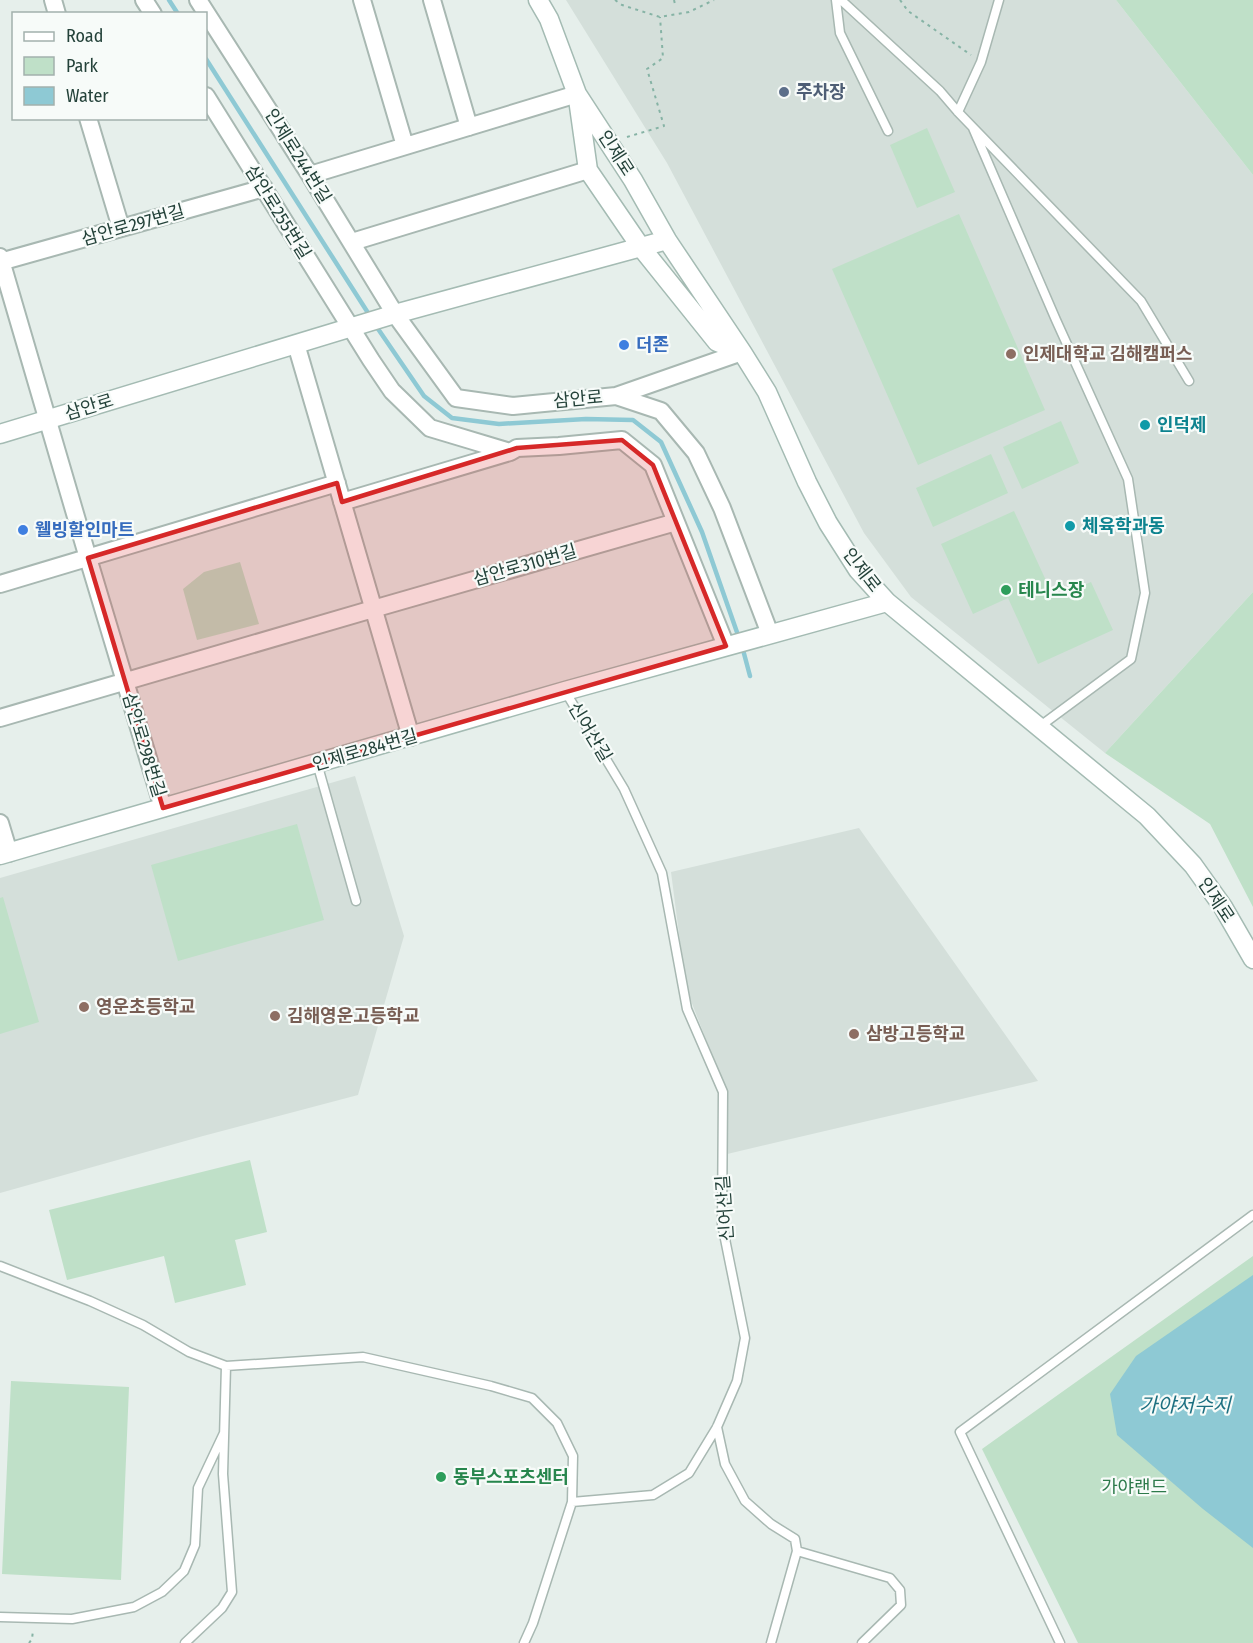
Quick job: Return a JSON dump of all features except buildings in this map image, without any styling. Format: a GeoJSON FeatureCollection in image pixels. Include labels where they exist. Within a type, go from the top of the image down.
{"type":"FeatureCollection","features":[{"type":"Feature","properties":{"kind":"main road","name":"인제로"},"geometry":{"type":"LineString","coordinates":[[538,0],[549,19],[577,94],[633,180],[667,240],[767,392],[807,482],[828,523],[858,570],[887,602],[1147,816],[1193,865],[1223,907],[1253,959]]}},
{"type":"Feature","properties":{"kind":"main road"},"geometry":{"type":"LineString","coordinates":[[577,94],[588,170],[640,246],[717,342],[742,352]]}},
{"type":"Feature","properties":{"kind":"main road"},"geometry":{"type":"LineString","coordinates":[[392,315],[667,240]]}},
{"type":"Feature","properties":{"kind":"main road","name":"삼안로"},"geometry":{"type":"LineString","coordinates":[[0,434],[392,315]]}},
{"type":"Feature","properties":{"kind":"main road"},"geometry":{"type":"LineString","coordinates":[[764,635],[887,602]]}},
{"type":"Feature","properties":{"kind":"main road","name":"인제로284번길"},"geometry":{"type":"LineString","coordinates":[[4,854],[764,635]]}},
{"type":"Feature","properties":{"kind":"street"},"geometry":{"type":"LineString","coordinates":[[362,0],[405,146]]}},
{"type":"Feature","properties":{"kind":"street"},"geometry":{"type":"LineString","coordinates":[[432,0],[470,127]]}},
{"type":"Feature","properties":{"kind":"street","name":"인제로244번길"},"geometry":{"type":"LineString","coordinates":[[207,14],[352,242],[392,315]]}},
{"type":"Feature","properties":{"kind":"street"},"geometry":{"type":"LineString","coordinates":[[310,175],[577,94]]}},
{"type":"Feature","properties":{"kind":"street","name":"삼안로255번길"},"geometry":{"type":"LineString","coordinates":[[207,98],[354,326]]}},
{"type":"Feature","properties":{"kind":"street"},"geometry":{"type":"LineString","coordinates":[[89,120],[121,228]]}},
{"type":"Feature","properties":{"kind":"street"},"geometry":{"type":"LineString","coordinates":[[352,242],[588,170]]}},
{"type":"Feature","properties":{"kind":"street","name":"삼안로297번길"},"geometry":{"type":"LineString","coordinates":[[48,420],[1,260],[264,188]]}},
{"type":"Feature","properties":{"kind":"street","name":"삼안로"},"geometry":{"type":"LineString","coordinates":[[392,315],[456,398],[513,406],[616,396],[661,411],[696,453],[722,508],[764,635]]}},
{"type":"Feature","properties":{"kind":"street"},"geometry":{"type":"LineString","coordinates":[[354,326],[392,391],[430,428],[510,452]]}},
{"type":"Feature","properties":{"kind":"street"},"geometry":{"type":"LineString","coordinates":[[296,344],[411,737]]}},
{"type":"Feature","properties":{"kind":"street"},"geometry":{"type":"LineString","coordinates":[[616,396],[742,352]]}},
{"type":"Feature","properties":{"kind":"street","name":"삼안로298번길"},"geometry":{"type":"LineString","coordinates":[[48,420],[163,808]]}},
{"type":"Feature","properties":{"kind":"street"},"geometry":{"type":"LineString","coordinates":[[342,502],[517,448],[622,440],[653,465],[728,646]]}},
{"type":"Feature","properties":{"kind":"street"},"geometry":{"type":"LineString","coordinates":[[0,584],[337,483]]}},
{"type":"Feature","properties":{"kind":"street","name":"삼안로310번길"},"geometry":{"type":"LineString","coordinates":[[125,682],[676,522]]}},
{"type":"Feature","properties":{"kind":"street","name":"삼안로298번길"},"geometry":{"type":"LineString","coordinates":[[0,718],[125,682]]}},
{"type":"Feature","properties":{"kind":"street"},"geometry":{"type":"LineString","coordinates":[[0,823],[4,854]]}},
{"type":"Feature","properties":{"kind":"lane"},"geometry":{"type":"LineString","coordinates":[[836,0],[840,33],[888,131]]}},
{"type":"Feature","properties":{"kind":"lane"},"geometry":{"type":"LineString","coordinates":[[841,0],[940,91],[1141,301],[1189,381]]}},
{"type":"Feature","properties":{"kind":"lane"},"geometry":{"type":"LineString","coordinates":[[958,112],[981,62],[999,0]]}},
{"type":"Feature","properties":{"kind":"lane"},"geometry":{"type":"LineString","coordinates":[[973,128],[1128,479],[1144,593],[1131,659],[1039,727]]}},
{"type":"Feature","properties":{"kind":"lane","name":"신어산길"},"geometry":{"type":"LineString","coordinates":[[565,691],[624,789],[662,873],[687,1009],[723,1092],[722,1224],[745,1338],[737,1381],[717,1427],[689,1473],[653,1495],[572,1502]]}},
{"type":"Feature","properties":{"kind":"lane"},"geometry":{"type":"LineString","coordinates":[[317,763],[356,901]]}},
{"type":"Feature","properties":{"kind":"lane"},"geometry":{"type":"LineString","coordinates":[[1060,1643],[960,1432],[1253,1215]]}},
{"type":"Feature","properties":{"kind":"lane"},"geometry":{"type":"LineString","coordinates":[[0,1266],[101,1306],[143,1325],[189,1352],[226,1366],[363,1357],[491,1386],[532,1398],[556,1423],[573,1456],[572,1502],[528,1641]]}},
{"type":"Feature","properties":{"kind":"lane"},"geometry":{"type":"LineString","coordinates":[[185,1643],[222,1608],[232,1592],[223,1474],[226,1366]]}},
{"type":"Feature","properties":{"kind":"lane"},"geometry":{"type":"LineString","coordinates":[[717,1427],[725,1464],[745,1501],[771,1524],[795,1539],[797,1551],[771,1643]]}},
{"type":"Feature","properties":{"kind":"lane"},"geometry":{"type":"LineString","coordinates":[[0,1617],[72,1619],[135,1607],[162,1593],[184,1571],[195,1545],[198,1488],[224,1433]]}},
{"type":"Feature","properties":{"kind":"lane"},"geometry":{"type":"LineString","coordinates":[[797,1551],[890,1578],[900,1590],[901,1605],[862,1643]]}},
{"type":"Feature","properties":{"kind":"path"},"geometry":{"type":"LineString","coordinates":[[615,0],[622,5],[660,16],[689,12],[714,0]]}},
{"type":"Feature","properties":{"kind":"path"},"geometry":{"type":"LineString","coordinates":[[900,0],[908,11],[981,62]]}},
{"type":"Feature","properties":{"kind":"path"},"geometry":{"type":"LineString","coordinates":[[627,137],[664,126],[647,69],[663,58],[660,16]]}},
{"type":"Feature","properties":{"kind":"path"},"geometry":{"type":"LineString","coordinates":[[29,1643],[32,1639],[35,1618]]}},
{"type":"Feature","properties":{"kind":"highlighted area"},"geometry":{"type":"Polygon","coordinates":[[[622,440],[653,465],[726,646],[163,808],[88,558],[337,483],[342,502],[517,448],[622,440]]]}},
{"type":"Feature","properties":{"kind":"shaded area","name":"인제대학교 김해캠퍼스"},"geometry":{"type":"Polygon","coordinates":[[[566,0],[1116,0],[1253,175],[1253,592],[1105,753],[911,597],[864,533],[667,163],[566,0]]]}},
{"type":"Feature","properties":{"kind":"shaded area"},"geometry":{"type":"Polygon","coordinates":[[[355,776],[404,936],[358,1095],[0,1193],[0,878],[355,776]]]}},
{"type":"Feature","properties":{"kind":"shaded area","name":"삼방고등학교"},"geometry":{"type":"Polygon","coordinates":[[[859,828],[1038,1081],[723,1155],[726,1091],[686,988],[671,872],[859,828]]]}},
{"type":"Feature","properties":{"kind":"green space"},"geometry":{"type":"Polygon","coordinates":[[[1116,0],[1253,0],[1253,175],[1116,0]]]}},
{"type":"Feature","properties":{"kind":"green space"},"geometry":{"type":"Polygon","coordinates":[[[927,128],[955,192],[917,208],[890,145],[927,128]]]}},
{"type":"Feature","properties":{"kind":"green space"},"geometry":{"type":"Polygon","coordinates":[[[959,214],[1045,410],[918,465],[832,269],[959,214]]]}},
{"type":"Feature","properties":{"kind":"green space"},"geometry":{"type":"Polygon","coordinates":[[[1061,421],[1079,463],[1022,489],[1003,447],[1061,421]]]}},
{"type":"Feature","properties":{"kind":"green space"},"geometry":{"type":"Polygon","coordinates":[[[991,454],[1008,493],[933,527],[916,488],[991,454]]]}},
{"type":"Feature","properties":{"kind":"green space","name":"테니스장"},"geometry":{"type":"Polygon","coordinates":[[[1014,511],[1054,598],[1091,582],[1113,630],[1038,664],[1008,598],[973,614],[941,544],[1014,511]]]}},
{"type":"Feature","properties":{"kind":"green space"},"geometry":{"type":"Polygon","coordinates":[[[240,562],[259,624],[197,640],[183,589],[204,572],[240,562]]]}},
{"type":"Feature","properties":{"kind":"green space"},"geometry":{"type":"Polygon","coordinates":[[[1253,592],[1253,907],[1210,824],[1105,753],[1253,592]]]}},
{"type":"Feature","properties":{"kind":"green space"},"geometry":{"type":"Polygon","coordinates":[[[297,824],[324,920],[178,961],[151,865],[297,824]]]}},
{"type":"Feature","properties":{"kind":"green space"},"geometry":{"type":"Polygon","coordinates":[[[3,897],[39,1022],[0,1034],[0,898],[3,897]]]}},
{"type":"Feature","properties":{"kind":"green space"},"geometry":{"type":"Polygon","coordinates":[[[250,1160],[267,1232],[235,1240],[246,1285],[175,1303],[164,1256],[67,1280],[49,1210],[250,1160]]]}},
{"type":"Feature","properties":{"kind":"green space","name":"가야랜드"},"geometry":{"type":"Polygon","coordinates":[[[1253,1256],[1253,1643],[1078,1643],[982,1449],[1253,1256]]]}},
{"type":"Feature","properties":{"kind":"green space"},"geometry":{"type":"Polygon","coordinates":[[[11,1381],[129,1387],[121,1580],[2,1574],[11,1381]]]}},
{"type":"Feature","properties":{"kind":"water","name":"가야저수지"},"geometry":{"type":"Polygon","coordinates":[[[1253,1275],[1253,1548],[1203,1509],[1117,1435],[1110,1394],[1136,1356],[1253,1275]]]}},
{"type":"Feature","properties":{"kind":"waterway"},"geometry":{"type":"LineString","coordinates":[[169,0],[177,12]]}},
{"type":"Feature","properties":{"kind":"waterway"},"geometry":{"type":"LineString","coordinates":[[207,61],[370,316]]}},
{"type":"Feature","properties":{"kind":"waterway"},"geometry":{"type":"LineString","coordinates":[[374,323],[424,396],[452,418],[499,424],[586,419],[633,420],[661,442],[702,532],[739,638]]}},
{"type":"Feature","properties":{"kind":"waterway"},"geometry":{"type":"LineString","coordinates":[[742,646],[750,676]]}},
{"type":"Feature","properties":{"kind":"place","name":"주차장"},"geometry":{"type":"Point","coordinates":[784,92]}},
{"type":"Feature","properties":{"kind":"place","name":"더존"},"geometry":{"type":"Point","coordinates":[624,345]}},
{"type":"Feature","properties":{"kind":"place","name":"인제대학교 김해캠퍼스"},"geometry":{"type":"Point","coordinates":[1011,354]}},
{"type":"Feature","properties":{"kind":"place","name":"인덕제"},"geometry":{"type":"Point","coordinates":[1145,425]}},
{"type":"Feature","properties":{"kind":"place","name":"체육학과동"},"geometry":{"type":"Point","coordinates":[1070,526]}},
{"type":"Feature","properties":{"kind":"place","name":"웰빙할인마트"},"geometry":{"type":"Point","coordinates":[23,530]}},
{"type":"Feature","properties":{"kind":"place","name":"테니스장"},"geometry":{"type":"Point","coordinates":[1006,590]}},
{"type":"Feature","properties":{"kind":"place","name":"영운초등학교"},"geometry":{"type":"Point","coordinates":[84,1007]}},
{"type":"Feature","properties":{"kind":"place","name":"김해영운고등학교"},"geometry":{"type":"Point","coordinates":[275,1016]}},
{"type":"Feature","properties":{"kind":"place","name":"삼방고등학교"},"geometry":{"type":"Point","coordinates":[854,1034]}},
{"type":"Feature","properties":{"kind":"place","name":"동부스포츠센터"},"geometry":{"type":"Point","coordinates":[441,1477]}}]}
